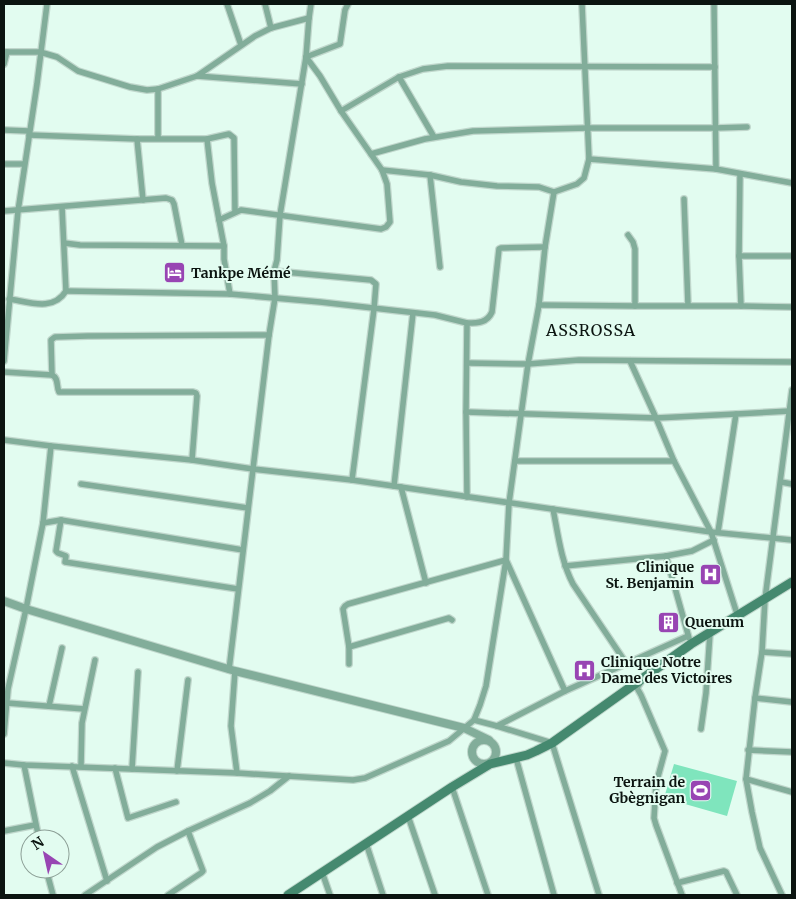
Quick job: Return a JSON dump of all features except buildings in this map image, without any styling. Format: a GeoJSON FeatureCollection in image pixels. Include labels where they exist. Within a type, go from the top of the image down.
{"type":"FeatureCollection","features":[{"type":"Feature","properties":{"kind":"main road"},"geometry":{"type":"LineString","coordinates":[[288,895],[490,764],[516,758],[552,743],[642,680],[690,640],[710,633],[766,600],[792,582]]}},
{"type":"Feature","properties":{"kind":"street"},"geometry":{"type":"LineString","coordinates":[[4,361],[18,211],[47,4]]}},
{"type":"Feature","properties":{"kind":"street"},"geometry":{"type":"LineString","coordinates":[[227,4],[241,45]]}},
{"type":"Feature","properties":{"kind":"street"},"geometry":{"type":"LineString","coordinates":[[265,4],[271,28]]}},
{"type":"Feature","properties":{"kind":"street"},"geometry":{"type":"LineString","coordinates":[[237,773],[231,726],[232,670],[238,589],[269,335],[276,298],[274,271],[277,260],[280,215],[306,57],[311,4]]}},
{"type":"Feature","properties":{"kind":"street"},"geometry":{"type":"LineString","coordinates":[[306,57],[340,44],[345,10],[348,4]]}},
{"type":"Feature","properties":{"kind":"street"},"geometry":{"type":"LineString","coordinates":[[382,170],[430,175],[497,186],[539,187],[554,192],[577,184],[584,178],[589,159],[582,4]]}},
{"type":"Feature","properties":{"kind":"street"},"geometry":{"type":"LineString","coordinates":[[714,4],[716,169]]}},
{"type":"Feature","properties":{"kind":"street"},"geometry":{"type":"LineString","coordinates":[[4,64],[5,52],[40,52],[57,57],[78,71],[130,87],[147,90],[158,89],[197,76],[241,45],[271,28],[309,18]]}},
{"type":"Feature","properties":{"kind":"street"},"geometry":{"type":"LineString","coordinates":[[219,220],[241,210],[382,229],[390,222],[387,184],[382,170],[306,57]]}},
{"type":"Feature","properties":{"kind":"street"},"geometry":{"type":"LineString","coordinates":[[341,111],[399,77],[423,69],[448,66],[715,67]]}},
{"type":"Feature","properties":{"kind":"street"},"geometry":{"type":"LineString","coordinates":[[197,76],[302,84]]}},
{"type":"Feature","properties":{"kind":"street"},"geometry":{"type":"LineString","coordinates":[[399,77],[434,137]]}},
{"type":"Feature","properties":{"kind":"street"},"geometry":{"type":"LineString","coordinates":[[158,89],[158,138]]}},
{"type":"Feature","properties":{"kind":"street"},"geometry":{"type":"LineString","coordinates":[[371,154],[434,137],[473,131],[747,127]]}},
{"type":"Feature","properties":{"kind":"street"},"geometry":{"type":"LineString","coordinates":[[4,130],[137,139],[207,139],[230,134],[234,138],[235,212]]}},
{"type":"Feature","properties":{"kind":"street"},"geometry":{"type":"LineString","coordinates":[[137,139],[143,200]]}},
{"type":"Feature","properties":{"kind":"street"},"geometry":{"type":"LineString","coordinates":[[207,139],[212,183],[224,246],[224,260],[230,294]]}},
{"type":"Feature","properties":{"kind":"street"},"geometry":{"type":"LineString","coordinates":[[589,159],[716,169],[792,183]]}},
{"type":"Feature","properties":{"kind":"street"},"geometry":{"type":"LineString","coordinates":[[4,164],[24,164]]}},
{"type":"Feature","properties":{"kind":"street"},"geometry":{"type":"LineString","coordinates":[[740,174],[739,256],[741,306]]}},
{"type":"Feature","properties":{"kind":"street"},"geometry":{"type":"LineString","coordinates":[[430,175],[440,267]]}},
{"type":"Feature","properties":{"kind":"street"},"geometry":{"type":"LineString","coordinates":[[4,762],[24,765],[177,770],[359,780],[449,741],[474,720],[486,686],[506,560],[509,503],[528,364],[540,305],[554,192]]}},
{"type":"Feature","properties":{"kind":"street"},"geometry":{"type":"LineString","coordinates":[[4,211],[166,198],[172,200],[174,204],[182,245]]}},
{"type":"Feature","properties":{"kind":"street"},"geometry":{"type":"LineString","coordinates":[[684,198],[688,305]]}},
{"type":"Feature","properties":{"kind":"street"},"geometry":{"type":"LineString","coordinates":[[9,299],[45,305],[62,297],[66,291],[62,207]]}},
{"type":"Feature","properties":{"kind":"street"},"geometry":{"type":"LineString","coordinates":[[628,235],[635,249],[635,306]]}},
{"type":"Feature","properties":{"kind":"street"},"geometry":{"type":"LineString","coordinates":[[64,243],[80,245],[224,246]]}},
{"type":"Feature","properties":{"kind":"street"},"geometry":{"type":"LineString","coordinates":[[66,291],[230,294],[435,315],[467,323],[480,323],[487,320],[492,312],[500,248],[546,246]]}},
{"type":"Feature","properties":{"kind":"street"},"geometry":{"type":"LineString","coordinates":[[739,256],[792,256]]}},
{"type":"Feature","properties":{"kind":"street"},"geometry":{"type":"LineString","coordinates":[[274,271],[371,280],[376,284],[352,480]]}},
{"type":"Feature","properties":{"kind":"street"},"geometry":{"type":"LineString","coordinates":[[540,305],[792,307]]}},
{"type":"Feature","properties":{"kind":"street"},"geometry":{"type":"LineString","coordinates":[[394,486],[413,313]]}},
{"type":"Feature","properties":{"kind":"street"},"geometry":{"type":"LineString","coordinates":[[467,323],[467,496]]}},
{"type":"Feature","properties":{"kind":"street"},"geometry":{"type":"LineString","coordinates":[[52,375],[51,340],[55,337],[269,335]]}},
{"type":"Feature","properties":{"kind":"street"},"geometry":{"type":"LineString","coordinates":[[467,363],[528,364],[580,360],[792,362]]}},
{"type":"Feature","properties":{"kind":"street"},"geometry":{"type":"LineString","coordinates":[[630,361],[674,461],[715,532]]}},
{"type":"Feature","properties":{"kind":"street"},"geometry":{"type":"LineString","coordinates":[[4,372],[56,376],[59,392],[196,393],[192,460]]}},
{"type":"Feature","properties":{"kind":"street"},"geometry":{"type":"LineString","coordinates":[[782,895],[760,848],[746,779],[781,482],[790,434],[792,390]]}},
{"type":"Feature","properties":{"kind":"street"},"geometry":{"type":"LineString","coordinates":[[466,412],[656,418],[790,411]]}},
{"type":"Feature","properties":{"kind":"street"},"geometry":{"type":"LineString","coordinates":[[736,414],[714,540],[738,617]]}},
{"type":"Feature","properties":{"kind":"street"},"geometry":{"type":"LineString","coordinates":[[4,440],[192,460],[352,480],[715,532],[792,540]]}},
{"type":"Feature","properties":{"kind":"street"},"geometry":{"type":"LineString","coordinates":[[4,734],[8,689],[43,523],[51,446]]}},
{"type":"Feature","properties":{"kind":"street"},"geometry":{"type":"LineString","coordinates":[[515,461],[674,461]]}},
{"type":"Feature","properties":{"kind":"street"},"geometry":{"type":"LineString","coordinates":[[781,482],[792,484]]}},
{"type":"Feature","properties":{"kind":"street"},"geometry":{"type":"LineString","coordinates":[[81,484],[248,508]]}},
{"type":"Feature","properties":{"kind":"street"},"geometry":{"type":"LineString","coordinates":[[401,487],[426,583]]}},
{"type":"Feature","properties":{"kind":"street"},"geometry":{"type":"LineString","coordinates":[[553,509],[565,566],[573,584],[626,663]]}},
{"type":"Feature","properties":{"kind":"street"},"geometry":{"type":"LineString","coordinates":[[43,523],[61,520],[243,550]]}},
{"type":"Feature","properties":{"kind":"street"},"geometry":{"type":"LineString","coordinates":[[61,520],[56,551],[58,554],[66,556],[65,562],[238,589]]}},
{"type":"Feature","properties":{"kind":"street"},"geometry":{"type":"LineString","coordinates":[[565,566],[666,556],[692,551],[714,540]]}},
{"type":"Feature","properties":{"kind":"street"},"geometry":{"type":"LineString","coordinates":[[497,726],[565,691],[626,663],[690,640],[666,556]]}},
{"type":"Feature","properties":{"kind":"street"},"geometry":{"type":"LineString","coordinates":[[349,664],[349,646],[344,609],[348,604],[506,560]]}},
{"type":"Feature","properties":{"kind":"street"},"geometry":{"type":"LineString","coordinates":[[506,560],[565,691]]}},
{"type":"Feature","properties":{"kind":"street"},"geometry":{"type":"LineString","coordinates":[[4,601],[232,670],[464,728],[489,740],[494,744],[497,750],[496,756],[490,764],[483,764],[477,762],[472,750],[474,744],[480,740],[489,740]]}},
{"type":"Feature","properties":{"kind":"street"},"geometry":{"type":"LineString","coordinates":[[349,646],[449,618],[452,620]]}},
{"type":"Feature","properties":{"kind":"street"},"geometry":{"type":"LineString","coordinates":[[701,729],[706,693],[710,633]]}},
{"type":"Feature","properties":{"kind":"street"},"geometry":{"type":"LineString","coordinates":[[49,706],[62,648]]}},
{"type":"Feature","properties":{"kind":"street"},"geometry":{"type":"LineString","coordinates":[[762,652],[792,654]]}},
{"type":"Feature","properties":{"kind":"street"},"geometry":{"type":"LineString","coordinates":[[81,766],[82,723],[95,660]]}},
{"type":"Feature","properties":{"kind":"street"},"geometry":{"type":"LineString","coordinates":[[132,769],[138,672]]}},
{"type":"Feature","properties":{"kind":"street"},"geometry":{"type":"LineString","coordinates":[[177,770],[188,680]]}},
{"type":"Feature","properties":{"kind":"street"},"geometry":{"type":"LineString","coordinates":[[642,680],[637,688],[665,751],[656,784],[654,818],[682,895]]}},
{"type":"Feature","properties":{"kind":"street"},"geometry":{"type":"LineString","coordinates":[[755,698],[792,702]]}},
{"type":"Feature","properties":{"kind":"street"},"geometry":{"type":"LineString","coordinates":[[6,704],[84,709]]}},
{"type":"Feature","properties":{"kind":"street"},"geometry":{"type":"LineString","coordinates":[[474,720],[552,743],[599,895]]}},
{"type":"Feature","properties":{"kind":"street"},"geometry":{"type":"LineString","coordinates":[[748,750],[792,752]]}},
{"type":"Feature","properties":{"kind":"street"},"geometry":{"type":"LineString","coordinates":[[516,758],[554,895]]}},
{"type":"Feature","properties":{"kind":"street"},"geometry":{"type":"LineString","coordinates":[[24,765],[36,829]]}},
{"type":"Feature","properties":{"kind":"street"},"geometry":{"type":"LineString","coordinates":[[72,766],[107,881]]}},
{"type":"Feature","properties":{"kind":"street"},"geometry":{"type":"LineString","coordinates":[[115,768],[128,818],[176,802]]}},
{"type":"Feature","properties":{"kind":"street"},"geometry":{"type":"LineString","coordinates":[[85,895],[157,847],[250,803],[270,791],[289,776]]}},
{"type":"Feature","properties":{"kind":"street"},"geometry":{"type":"LineString","coordinates":[[746,779],[792,792]]}},
{"type":"Feature","properties":{"kind":"street"},"geometry":{"type":"LineString","coordinates":[[452,787],[488,895]]}},
{"type":"Feature","properties":{"kind":"street"},"geometry":{"type":"LineString","coordinates":[[408,816],[434,895]]}},
{"type":"Feature","properties":{"kind":"street"},"geometry":{"type":"LineString","coordinates":[[4,831],[35,825]]}},
{"type":"Feature","properties":{"kind":"street"},"geometry":{"type":"LineString","coordinates":[[168,895],[203,871],[188,831]]}},
{"type":"Feature","properties":{"kind":"street"},"geometry":{"type":"LineString","coordinates":[[366,844],[383,895]]}},
{"type":"Feature","properties":{"kind":"street"},"geometry":{"type":"LineString","coordinates":[[677,883],[724,871],[737,895]]}},
{"type":"Feature","properties":{"kind":"street"},"geometry":{"type":"LineString","coordinates":[[322,872],[330,895]]}},
{"type":"Feature","properties":{"kind":"street"},"geometry":{"type":"LineString","coordinates":[[49,879],[53,895]]}},
{"type":"Feature","properties":{"kind":"green space","name":"Terrain de Gbègnigan"},"geometry":{"type":"Polygon","coordinates":[[[674,764],[737,781],[727,816],[664,798],[674,764]]]}},
{"type":"Feature","properties":{"kind":"place","name":"Tankpe Mémé"},"geometry":{"type":"Point","coordinates":[175,273]}},
{"type":"Feature","properties":{"kind":"place","name":"Clinique St. Benjamin"},"geometry":{"type":"Point","coordinates":[710,575]}},
{"type":"Feature","properties":{"kind":"place","name":"Quenum"},"geometry":{"type":"Point","coordinates":[669,622]}},
{"type":"Feature","properties":{"kind":"place","name":"Clinique Notre Dame des Victoires"},"geometry":{"type":"Point","coordinates":[585,670]}},
{"type":"Feature","properties":{"kind":"place","name":"Terrain de Gbègnigan"},"geometry":{"type":"Point","coordinates":[701,790]}},
{"type":"Feature","properties":{"kind":"district","name":"ASSROSSA"},"geometry":{"type":"Point","coordinates":[591,330]}}]}
